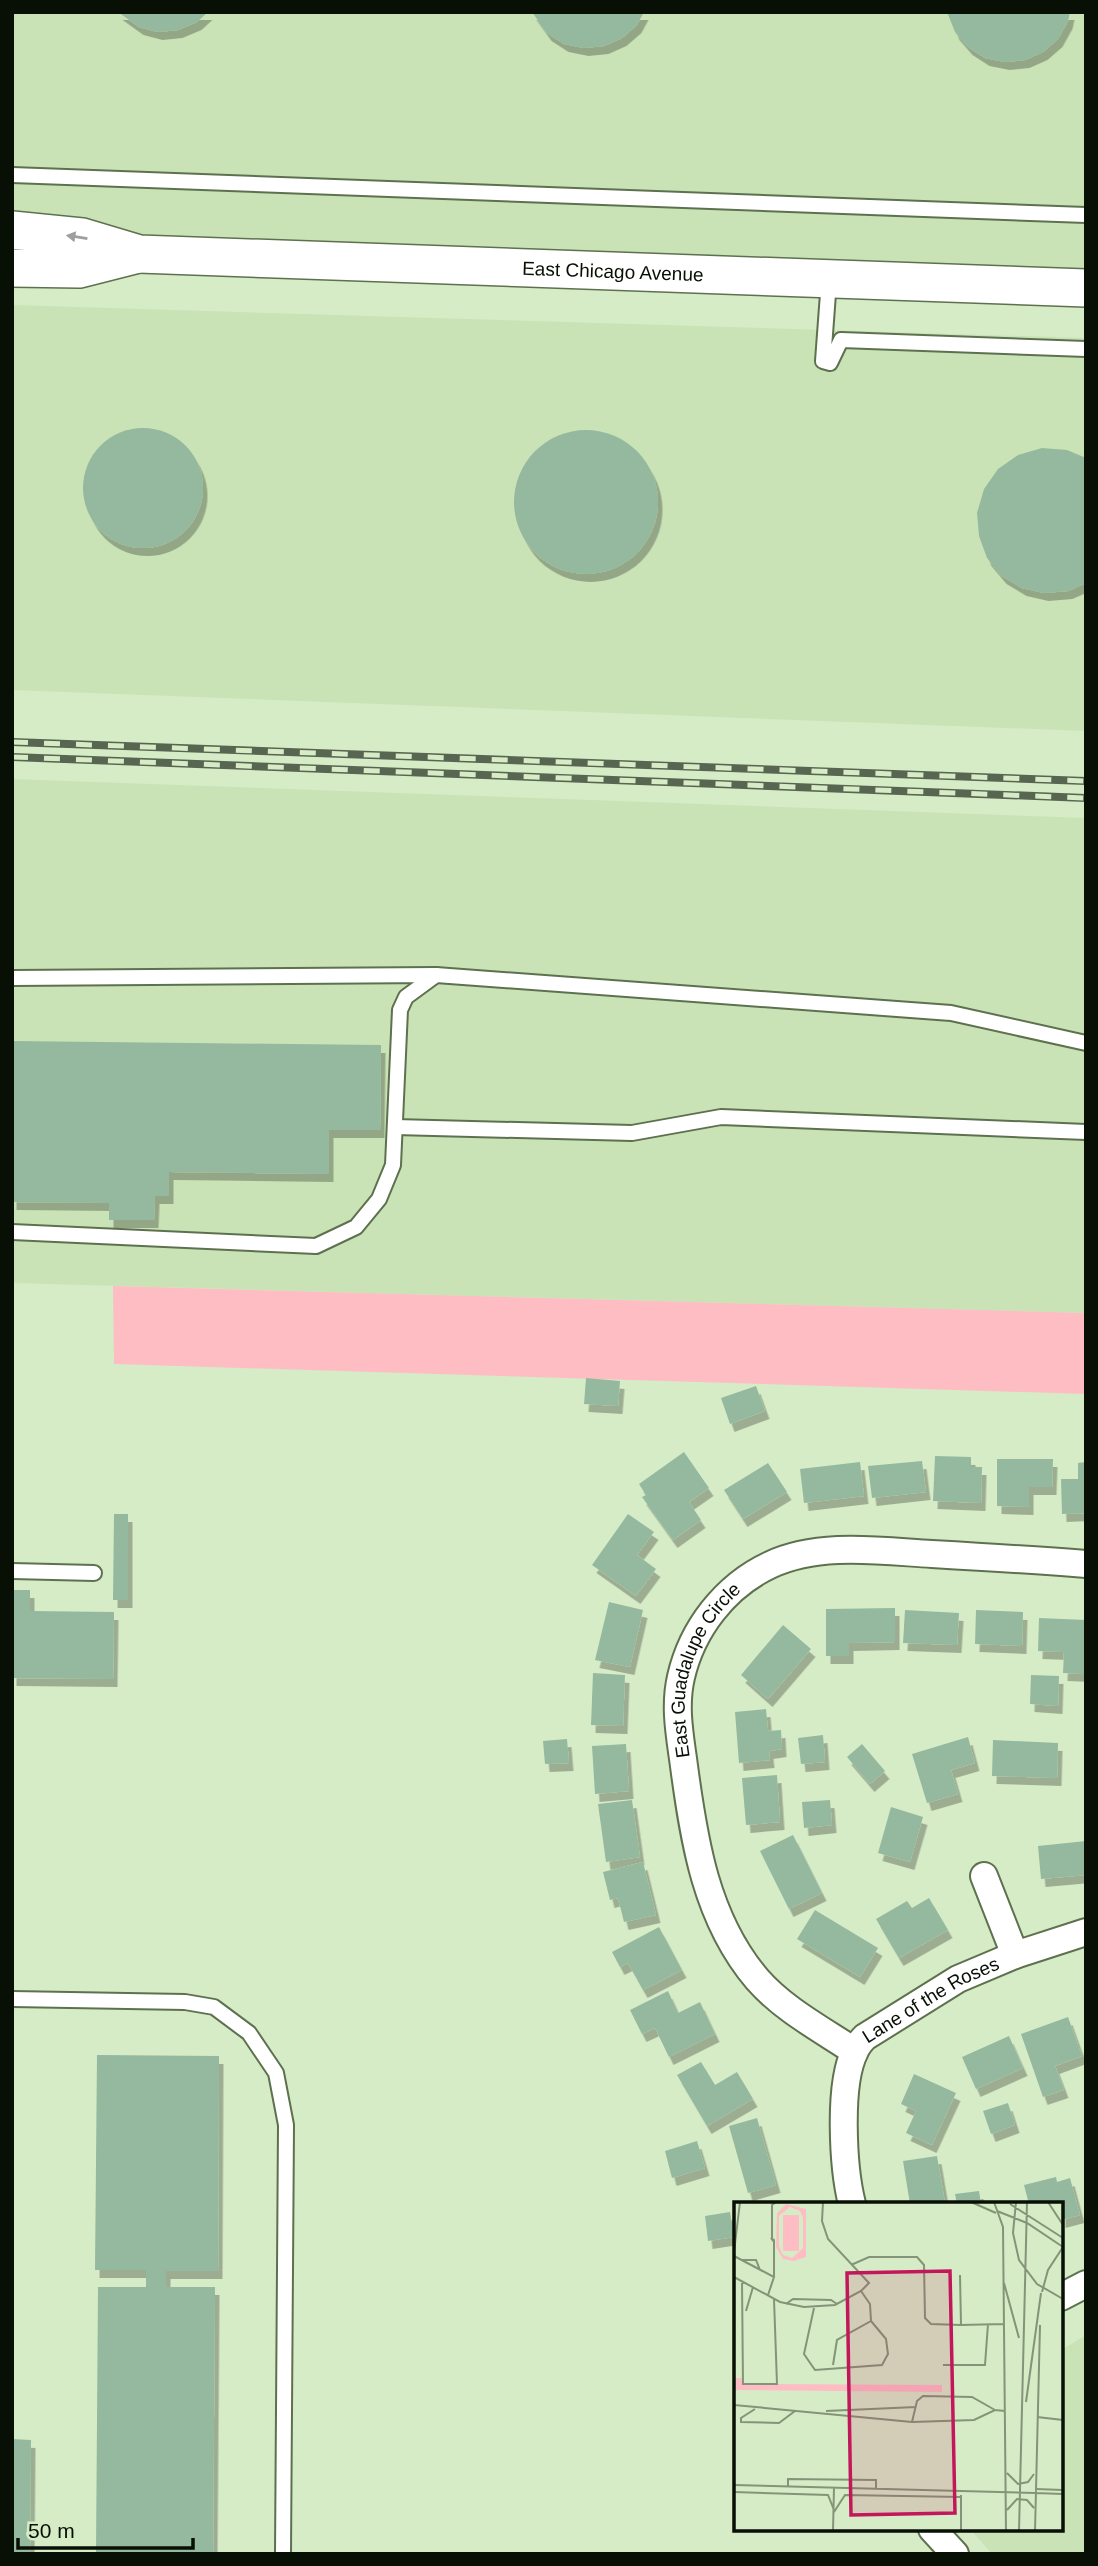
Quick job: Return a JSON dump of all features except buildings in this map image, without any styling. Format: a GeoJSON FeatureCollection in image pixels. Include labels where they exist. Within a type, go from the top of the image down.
{"type":"FeatureCollection","features":[{"type":"Feature","properties":{"kind":"main road","name":"East Chicago Avenue"},"geometry":{"type":"LineString","coordinates":[[12,230],[82,237],[139,254],[1086,288]]}},
{"type":"Feature","properties":{"kind":"main road","name":"East Chicago Avenue"},"geometry":{"type":"LineString","coordinates":[[12,268],[79,269],[139,254]]}},
{"type":"Feature","properties":{"kind":"street","name":"East Guadalupe Circle"},"geometry":{"type":"LineString","coordinates":[[854,2051],[779,2001],[757,1979],[736,1948],[711,1900],[699,1859],[691,1815],[678,1718],[681,1676],[694,1640],[724,1598],[745,1580],[769,1565],[808,1554],[881,1551],[1086,1564]]}},
{"type":"Feature","properties":{"kind":"street","name":"Lane of the Roses"},"geometry":{"type":"LineString","coordinates":[[984,1876],[1015,1955]]}},
{"type":"Feature","properties":{"kind":"street","name":"Lane of the Roses"},"geometry":{"type":"LineString","coordinates":[[854,2051],[864,2037],[958,1979],[1015,1955],[1086,1932]]}},
{"type":"Feature","properties":{"kind":"street"},"geometry":{"type":"LineString","coordinates":[[852,2202],[844,2133],[848,2072],[854,2051]]}},
{"type":"Feature","properties":{"kind":"street"},"geometry":{"type":"LineString","coordinates":[[1063,2296],[1086,2284]]}},
{"type":"Feature","properties":{"kind":"street"},"geometry":{"type":"LineString","coordinates":[[934,2531],[955,2554]]}},
{"type":"Feature","properties":{"kind":"lane"},"geometry":{"type":"LineString","coordinates":[[12,175],[1086,215]]}},
{"type":"Feature","properties":{"kind":"lane"},"geometry":{"type":"LineString","coordinates":[[829,278],[823,361],[830,363],[841,340],[1086,349]]}},
{"type":"Feature","properties":{"kind":"lane"},"geometry":{"type":"LineString","coordinates":[[12,978],[436,975],[951,1013],[1086,1043]]}},
{"type":"Feature","properties":{"kind":"lane"},"geometry":{"type":"LineString","coordinates":[[12,1232],[316,1246],[356,1227],[379,1199],[393,1165],[400,1010],[406,997],[436,975]]}},
{"type":"Feature","properties":{"kind":"lane"},"geometry":{"type":"LineString","coordinates":[[395,1127],[632,1133],[721,1117],[1086,1132]]}},
{"type":"Feature","properties":{"kind":"lane"},"geometry":{"type":"LineString","coordinates":[[12,1571],[94,1573]]}},
{"type":"Feature","properties":{"kind":"lane"},"geometry":{"type":"LineString","coordinates":[[12,1998],[185,2002],[214,2007],[249,2033],[276,2073],[286,2125],[283,2554]]}},
{"type":"Feature","properties":{"kind":"shaded area"},"geometry":{"type":"Polygon","coordinates":[[[12,12],[1086,12],[1086,288],[12,249],[12,12]]]}},
{"type":"Feature","properties":{"kind":"shaded area"},"geometry":{"type":"Polygon","coordinates":[[[12,305],[1086,338],[1086,731],[12,690],[12,305]]]}},
{"type":"Feature","properties":{"kind":"shaded area"},"geometry":{"type":"Polygon","coordinates":[[[12,779],[1086,818],[1086,1313],[12,1283],[12,779]]]}},
{"type":"Feature","properties":{"kind":"shaded area"},"geometry":{"type":"Polygon","coordinates":[[[113,1286],[1086,1313],[1086,1394],[114,1364],[113,1286]]]}},
{"type":"Feature","properties":{"kind":"shaded area"},"geometry":{"type":"Polygon","coordinates":[[[1086,2335],[1086,2554],[992,2554],[972,2531],[1063,2531],[1063,2349],[1086,2335]]]}},
{"type":"Feature","properties":{"kind":"railway"},"geometry":{"type":"LineString","coordinates":[[12,742],[1086,781]]}},
{"type":"Feature","properties":{"kind":"railway"},"geometry":{"type":"LineString","coordinates":[[12,757],[1086,798]]}}]}
